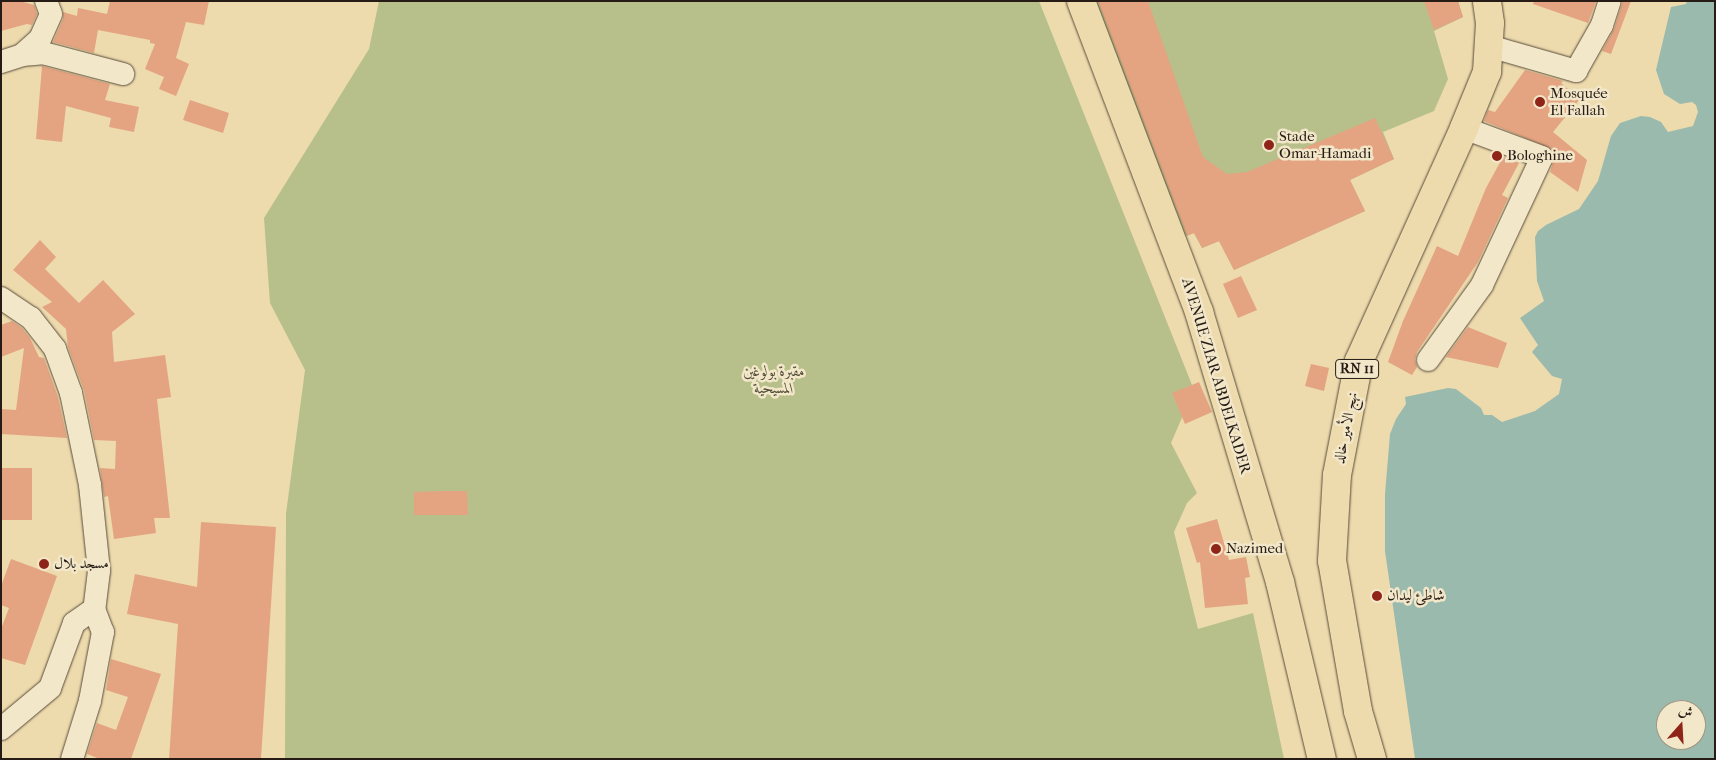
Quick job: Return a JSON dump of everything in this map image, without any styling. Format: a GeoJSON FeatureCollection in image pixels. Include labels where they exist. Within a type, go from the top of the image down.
{"type":"FeatureCollection","features":[{"type":"Feature","properties":{"kind":"main road","name":"AVENUE ZIAR ABDELKADER"},"geometry":{"type":"LineString","coordinates":[[1081,1],[1199,312],[1280,582],[1322,759]]}},
{"type":"Feature","properties":{"kind":"main road","name":"نهج الأمير خالد"},"geometry":{"type":"LineString","coordinates":[[1372,759],[1358,710],[1332,562],[1337,475],[1359,361],[1464,128],[1487,72],[1490,23],[1487,1]]}},
{"type":"Feature","properties":{"kind":"street"},"geometry":{"type":"LineString","coordinates":[[22,55],[40,39],[51,14],[46,1]]}},
{"type":"Feature","properties":{"kind":"street"},"geometry":{"type":"LineString","coordinates":[[1488,46],[1576,71],[1602,25],[1610,1]]}},
{"type":"Feature","properties":{"kind":"street"},"geometry":{"type":"LineString","coordinates":[[1,62],[22,55],[43,53],[123,74]]}},
{"type":"Feature","properties":{"kind":"street"},"geometry":{"type":"LineString","coordinates":[[1428,360],[1482,285],[1542,157],[1464,128]]}},
{"type":"Feature","properties":{"kind":"street"},"geometry":{"type":"LineString","coordinates":[[1,298],[32,318],[55,349],[71,393],[90,485],[99,571],[94,609],[103,632],[90,701],[72,759]]}},
{"type":"Feature","properties":{"kind":"street"},"geometry":{"type":"LineString","coordinates":[[1,729],[50,688],[74,623],[94,609]]}},
{"type":"Feature","properties":{"kind":"green space","name":"مقبرة بولوغين المسيحية"},"geometry":{"type":"Polygon","coordinates":[[[379,1],[1039,1],[1194,390],[1171,443],[1197,493],[1187,503],[1174,532],[1198,629],[1253,613],[1284,759],[285,759],[286,514],[305,370],[270,303],[264,218],[369,49],[379,1]]]}},
{"type":"Feature","properties":{"kind":"green space","name":"Stade Omar-Hamadi"},"geometry":{"type":"Polygon","coordinates":[[[1096,1],[1458,1],[1463,17],[1434,31],[1448,79],[1434,111],[1383,132],[1394,159],[1350,180],[1365,211],[1234,270],[1219,241],[1202,248],[1194,233],[1185,236],[1096,1]]]}},
{"type":"Feature","properties":{"kind":"shaded area"},"geometry":{"type":"Polygon","coordinates":[[[1687,1],[1715,1],[1715,759],[1415,759],[1385,551],[1385,494],[1390,434],[1396,419],[1406,404],[1405,397],[1448,388],[1456,389],[1481,408],[1484,415],[1492,415],[1502,422],[1535,411],[1559,394],[1562,379],[1552,376],[1532,352],[1538,345],[1520,318],[1544,301],[1537,281],[1535,237],[1538,231],[1546,225],[1579,209],[1598,181],[1611,136],[1620,123],[1641,116],[1650,117],[1661,122],[1668,132],[1693,126],[1698,112],[1696,105],[1692,102],[1680,104],[1664,94],[1656,70],[1671,7],[1686,4],[1687,1]]]}},
{"type":"Feature","properties":{"kind":"building"},"geometry":{"type":"Polygon","coordinates":[[[1,1],[20,1],[34,5],[37,14],[32,25],[27,24],[1,31],[1,1]]]}},
{"type":"Feature","properties":{"kind":"building"},"geometry":{"type":"Polygon","coordinates":[[[110,1],[209,1],[204,25],[186,22],[176,58],[189,64],[176,96],[159,89],[164,77],[145,69],[155,44],[150,43],[150,40],[98,30],[94,53],[53,42],[63,19],[63,12],[77,16],[78,8],[107,14],[110,1]]]}},
{"type":"Feature","properties":{"kind":"building"},"geometry":{"type":"Polygon","coordinates":[[[1098,1],[1148,1],[1203,157],[1227,174],[1247,172],[1375,118],[1394,159],[1350,180],[1365,211],[1234,270],[1219,241],[1202,248],[1194,233],[1187,236],[1098,1]]]}},
{"type":"Feature","properties":{"kind":"building"},"geometry":{"type":"Polygon","coordinates":[[[1424,1],[1458,1],[1463,17],[1434,30],[1424,1]]]}},
{"type":"Feature","properties":{"kind":"building"},"geometry":{"type":"Polygon","coordinates":[[[1534,1],[1596,1],[1588,23],[1533,4],[1534,1]]]}},
{"type":"Feature","properties":{"kind":"building"},"geometry":{"type":"Polygon","coordinates":[[[1623,1],[1631,1],[1611,54],[1602,51],[1614,29],[1623,1]]]}},
{"type":"Feature","properties":{"kind":"building"},"geometry":{"type":"Polygon","coordinates":[[[42,66],[110,84],[105,100],[139,107],[134,132],[109,127],[111,118],[66,106],[62,142],[36,139],[42,66]]]}},
{"type":"Feature","properties":{"kind":"building"},"geometry":{"type":"Polygon","coordinates":[[[1525,70],[1563,81],[1561,83],[1580,99],[1553,132],[1587,160],[1578,192],[1550,172],[1555,156],[1552,149],[1484,121],[1488,110],[1495,112],[1525,70]]]}},
{"type":"Feature","properties":{"kind":"building"},"geometry":{"type":"Polygon","coordinates":[[[190,100],[229,113],[223,133],[183,120],[190,100]]]}},
{"type":"Feature","properties":{"kind":"building"},"geometry":{"type":"Polygon","coordinates":[[[1503,157],[1519,163],[1502,195],[1508,198],[1478,262],[1417,352],[1415,359],[1417,367],[1412,375],[1388,362],[1403,321],[1437,246],[1458,256],[1486,188],[1503,157]]]}},
{"type":"Feature","properties":{"kind":"building"},"geometry":{"type":"Polygon","coordinates":[[[40,240],[56,257],[45,269],[79,303],[103,280],[135,314],[112,332],[114,362],[165,355],[171,397],[157,399],[170,518],[154,518],[156,533],[114,539],[108,496],[104,497],[100,468],[115,469],[116,441],[94,440],[84,390],[68,347],[66,329],[42,307],[52,302],[13,270],[40,240]]]}},
{"type":"Feature","properties":{"kind":"building"},"geometry":{"type":"Polygon","coordinates":[[[1241,276],[1257,310],[1238,318],[1223,284],[1241,276]]]}},
{"type":"Feature","properties":{"kind":"building"},"geometry":{"type":"Polygon","coordinates":[[[12,321],[22,328],[30,338],[39,357],[44,358],[58,397],[67,438],[1,434],[1,409],[16,410],[24,348],[1,357],[1,325],[12,321]]]}},
{"type":"Feature","properties":{"kind":"building"},"geometry":{"type":"Polygon","coordinates":[[[1468,327],[1507,343],[1498,368],[1446,357],[1468,327]]]}},
{"type":"Feature","properties":{"kind":"building"},"geometry":{"type":"Polygon","coordinates":[[[1311,364],[1329,368],[1324,391],[1305,386],[1311,364]]]}},
{"type":"Feature","properties":{"kind":"building"},"geometry":{"type":"Polygon","coordinates":[[[1199,382],[1212,412],[1185,424],[1172,393],[1199,382]]]}},
{"type":"Feature","properties":{"kind":"building"},"geometry":{"type":"Polygon","coordinates":[[[1,468],[32,468],[32,520],[1,520],[1,468]]]}},
{"type":"Feature","properties":{"kind":"building"},"geometry":{"type":"Polygon","coordinates":[[[467,491],[468,515],[414,515],[414,492],[467,491]]]}},
{"type":"Feature","properties":{"kind":"building"},"geometry":{"type":"Polygon","coordinates":[[[1217,519],[1229,560],[1246,557],[1250,577],[1245,578],[1248,604],[1205,608],[1200,562],[1197,563],[1186,528],[1217,519]]]}},
{"type":"Feature","properties":{"kind":"building"},"geometry":{"type":"Polygon","coordinates":[[[201,522],[276,527],[261,759],[169,759],[178,624],[127,614],[135,574],[197,587],[201,522]]]}},
{"type":"Feature","properties":{"kind":"building"},"geometry":{"type":"Polygon","coordinates":[[[11,559],[57,576],[25,665],[1,658],[1,629],[9,608],[1,605],[1,586],[11,559]]]}},
{"type":"Feature","properties":{"kind":"building"},"geometry":{"type":"Polygon","coordinates":[[[111,659],[161,674],[131,759],[100,759],[87,754],[97,723],[116,730],[128,697],[106,690],[111,659]]]}},
{"type":"Feature","properties":{"kind":"place","name":"Mosquée El Fallah"},"geometry":{"type":"Point","coordinates":[1540,102]}},
{"type":"Feature","properties":{"kind":"place","name":"Stade Omar-Hamadi"},"geometry":{"type":"Point","coordinates":[1269,145]}},
{"type":"Feature","properties":{"kind":"place","name":"Bologhine"},"geometry":{"type":"Point","coordinates":[1497,156]}},
{"type":"Feature","properties":{"kind":"place","name":"Nazimed"},"geometry":{"type":"Point","coordinates":[1216,549]}},
{"type":"Feature","properties":{"kind":"place","name":"مسجد بلال"},"geometry":{"type":"Point","coordinates":[44,564]}},
{"type":"Feature","properties":{"kind":"place","name":"شاطئ ليدان"},"geometry":{"type":"Point","coordinates":[1377,596]}}]}
